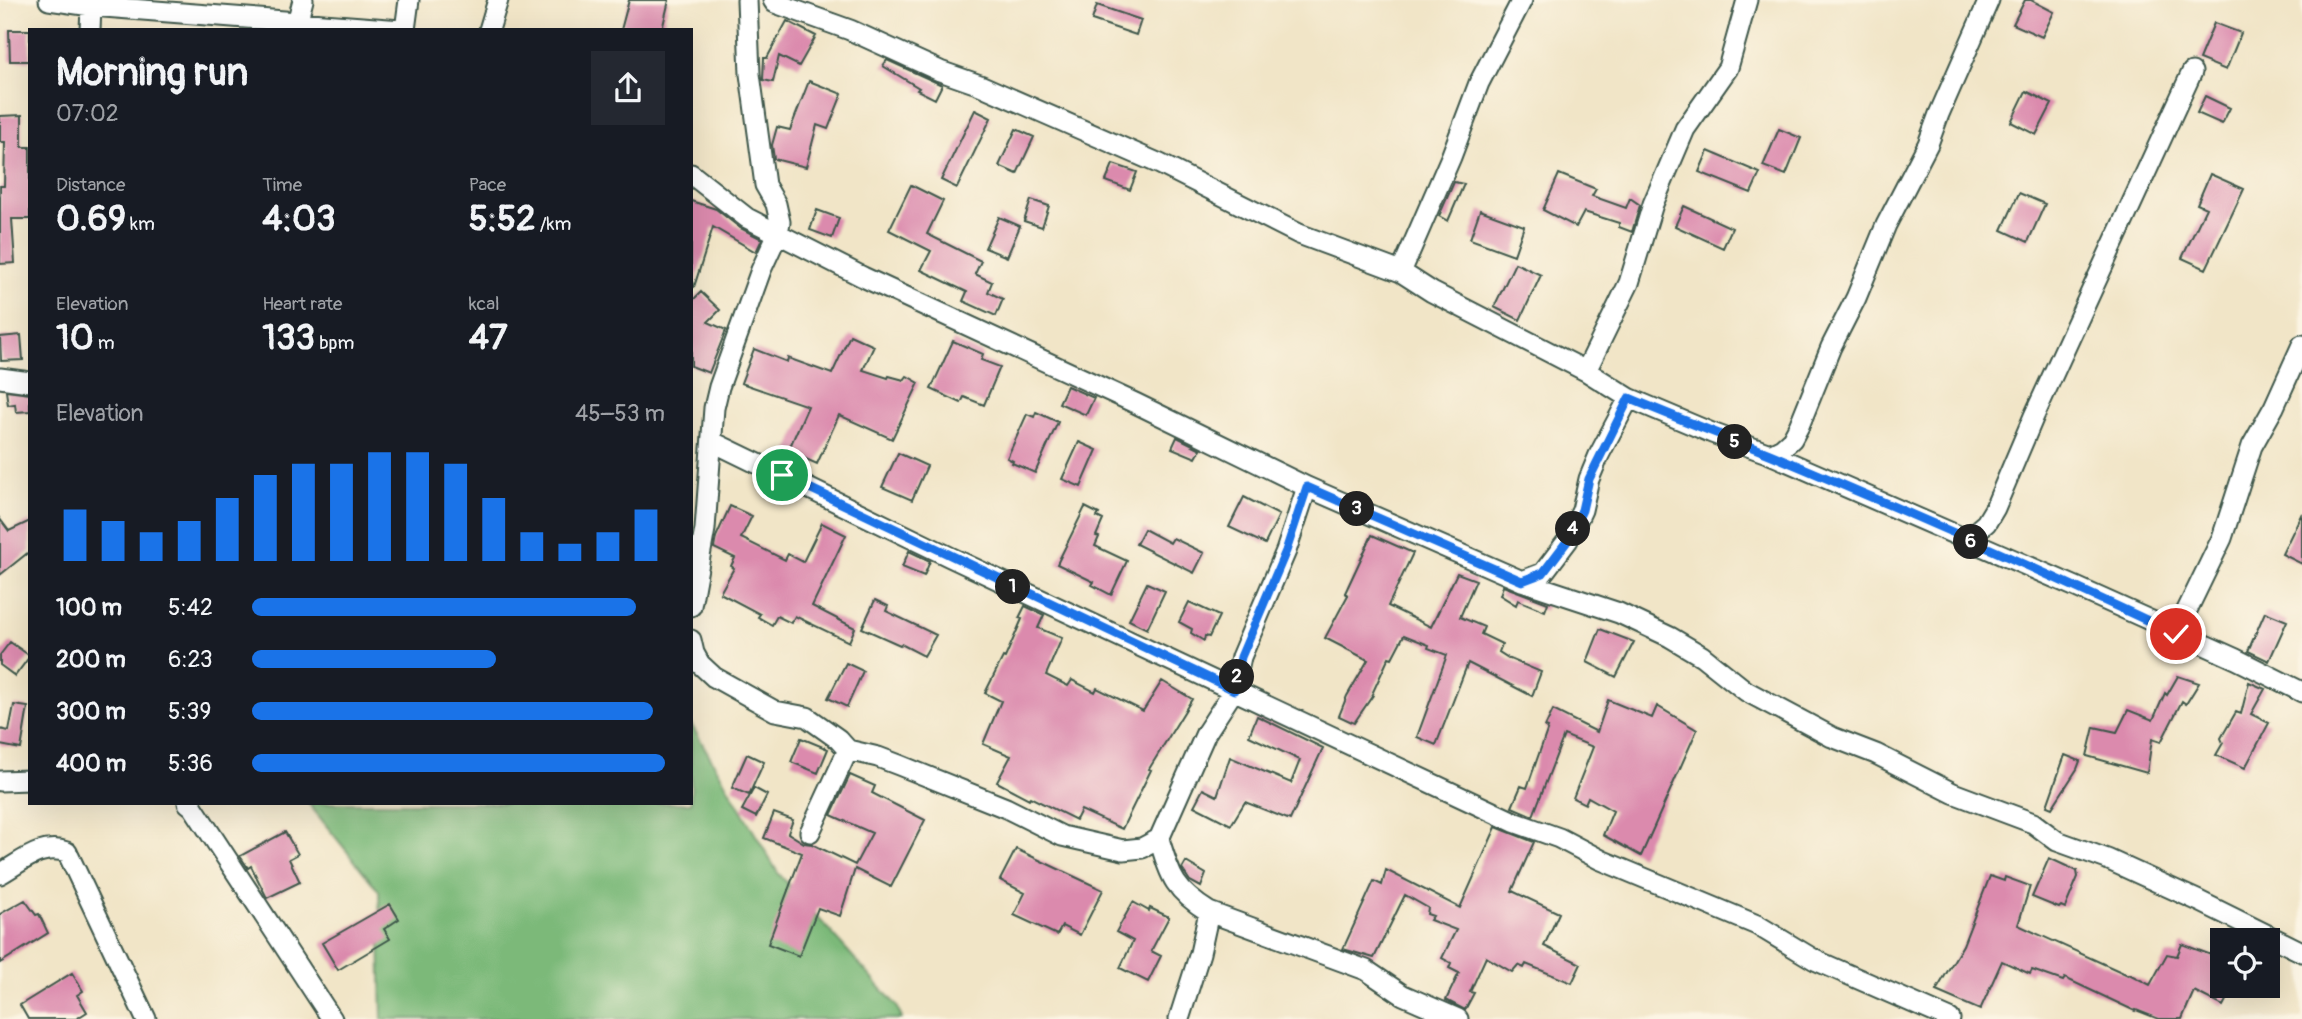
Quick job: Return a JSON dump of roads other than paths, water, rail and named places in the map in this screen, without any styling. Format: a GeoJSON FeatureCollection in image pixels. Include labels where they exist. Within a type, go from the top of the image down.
{"type":"FeatureCollection","features":[{"type":"Feature","properties":{"kind":"street"},"geometry":{"type":"LineString","coordinates":[[49,0],[351,28]]}},
{"type":"Feature","properties":{"kind":"street"},"geometry":{"type":"LineString","coordinates":[[297,23],[303,0]]}},
{"type":"Feature","properties":{"kind":"street"},"geometry":{"type":"LineString","coordinates":[[403,28],[408,0]]}},
{"type":"Feature","properties":{"kind":"street"},"geometry":{"type":"LineString","coordinates":[[490,28],[499,0]]}},
{"type":"Feature","properties":{"kind":"street"},"geometry":{"type":"LineString","coordinates":[[693,595],[705,529],[714,408],[761,270],[778,233],[780,214],[765,186],[750,74],[747,0]]}},
{"type":"Feature","properties":{"kind":"street"},"geometry":{"type":"LineString","coordinates":[[773,0],[850,30],[1160,164],[1299,234],[1401,272],[1432,292],[1586,371],[1629,398],[1770,454],[2236,659],[2302,692]]}},
{"type":"Feature","properties":{"kind":"street"},"geometry":{"type":"LineString","coordinates":[[1401,272],[1451,157],[1479,83],[1522,0]]}},
{"type":"Feature","properties":{"kind":"street"},"geometry":{"type":"LineString","coordinates":[[1586,371],[1629,283],[1653,205],[1685,129],[1728,68],[1746,0]]}},
{"type":"Feature","properties":{"kind":"street"},"geometry":{"type":"LineString","coordinates":[[1770,454],[1782,448],[1799,426],[1831,347],[1856,298],[1886,225],[1928,144],[1989,0]]}},
{"type":"Feature","properties":{"kind":"street"},"geometry":{"type":"LineString","coordinates":[[90,28],[91,6]]}},
{"type":"Feature","properties":{"kind":"street"},"geometry":{"type":"LineString","coordinates":[[1966,540],[1986,523],[1995,508],[2034,416],[2192,72]]}},
{"type":"Feature","properties":{"kind":"street"},"geometry":{"type":"LineString","coordinates":[[693,176],[747,218],[863,277],[1135,402],[1307,487],[1522,581],[1619,613],[1670,637],[1702,656],[1746,691],[1832,737],[1876,754],[1953,793],[2033,823],[2057,841],[2107,859],[2302,952]]}},
{"type":"Feature","properties":{"kind":"street"},"geometry":{"type":"LineString","coordinates":[[747,218],[765,186]]}},
{"type":"Feature","properties":{"kind":"street"},"geometry":{"type":"LineString","coordinates":[[2176,634],[2222,538],[2252,446],[2274,407],[2302,345]]}},
{"type":"Feature","properties":{"kind":"street"},"geometry":{"type":"LineString","coordinates":[[0,378],[28,382]]}},
{"type":"Feature","properties":{"kind":"street"},"geometry":{"type":"LineString","coordinates":[[1522,581],[1543,573],[1568,540],[1582,510],[1594,467],[1629,398]]}},
{"type":"Feature","properties":{"kind":"street"},"geometry":{"type":"LineString","coordinates":[[713,442],[1514,822],[1559,838],[1601,860],[1757,925],[1815,960],[1950,1019]]}},
{"type":"Feature","properties":{"kind":"street"},"geometry":{"type":"LineString","coordinates":[[693,649],[700,664],[714,677],[775,711],[807,717],[838,738],[848,750],[911,769],[1006,808],[1062,836],[1123,850],[1142,848],[1159,839],[1206,733],[1234,690],[1241,657],[1286,551],[1307,487]]}},
{"type":"Feature","properties":{"kind":"street"},"geometry":{"type":"LineString","coordinates":[[810,832],[848,750]]}},
{"type":"Feature","properties":{"kind":"street"},"geometry":{"type":"LineString","coordinates":[[0,781],[28,780]]}},
{"type":"Feature","properties":{"kind":"street"},"geometry":{"type":"LineString","coordinates":[[190,805],[332,1019]]}},
{"type":"Feature","properties":{"kind":"street"},"geometry":{"type":"LineString","coordinates":[[1159,839],[1168,871],[1176,884],[1187,898],[1209,912],[1366,970],[1403,995],[1458,1019]]}},
{"type":"Feature","properties":{"kind":"street"},"geometry":{"type":"LineString","coordinates":[[0,874],[39,851],[53,847],[67,852],[146,1019]]}},
{"type":"Feature","properties":{"kind":"street"},"geometry":{"type":"LineString","coordinates":[[1179,1019],[1200,953],[1209,912]]}}]}
